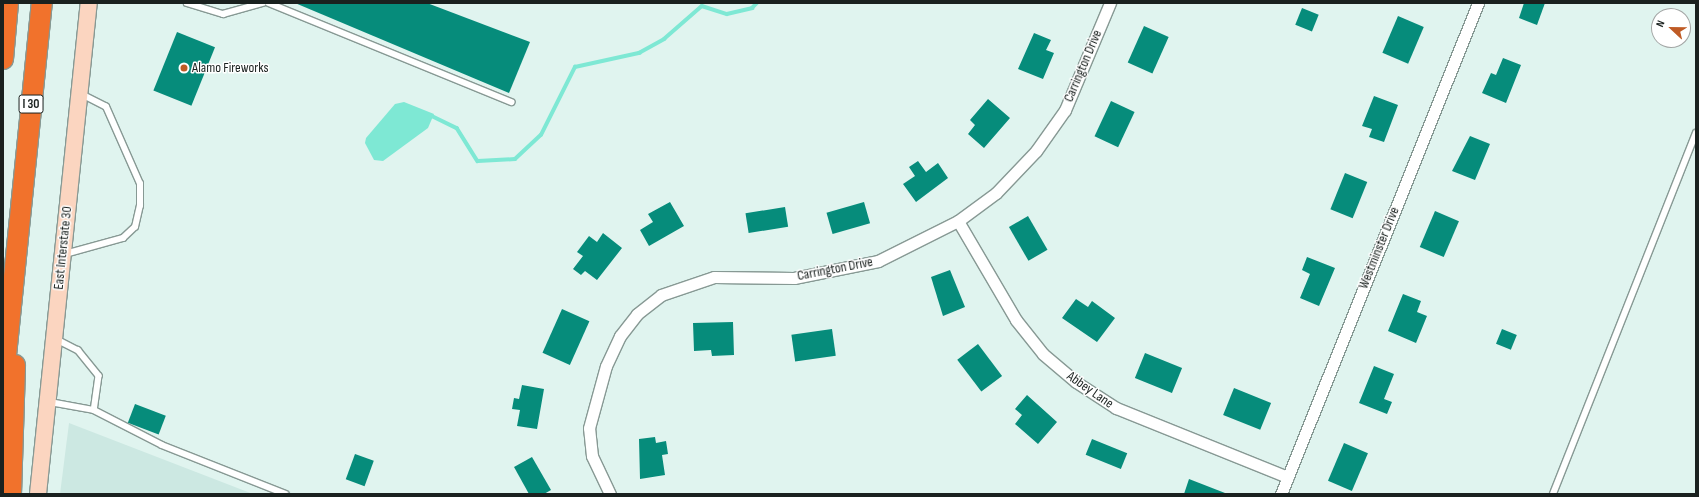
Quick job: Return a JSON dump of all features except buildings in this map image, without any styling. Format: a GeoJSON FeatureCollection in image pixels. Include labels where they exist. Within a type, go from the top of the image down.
{"type":"FeatureCollection","features":[{"type":"Feature","properties":{"kind":"highway"},"geometry":{"type":"LineString","coordinates":[[3,59],[8,3]]}},
{"type":"Feature","properties":{"kind":"highway","name":"I 30"},"geometry":{"type":"LineString","coordinates":[[3,385],[42,3]]}},
{"type":"Feature","properties":{"kind":"highway"},"geometry":{"type":"LineString","coordinates":[[11,494],[21,205]]}},
{"type":"Feature","properties":{"kind":"main road","name":"East Interstate 30"},"geometry":{"type":"LineString","coordinates":[[38,494],[89,3]]}},
{"type":"Feature","properties":{"kind":"street","name":"Carrington Drive"},"geometry":{"type":"LineString","coordinates":[[610,494],[592,456],[589,428],[606,366],[620,336],[637,314],[661,295],[714,277],[794,278],[878,261],[958,221],[996,193],[1048,134],[1065,110],[1110,3]]}},
{"type":"Feature","properties":{"kind":"street","name":"Westminster Drive"},"geometry":{"type":"LineString","coordinates":[[1281,494],[1478,3]]}},
{"type":"Feature","properties":{"kind":"street","name":"Abbey Lane"},"geometry":{"type":"LineString","coordinates":[[958,221],[1016,320],[1044,354],[1076,382],[1116,408],[1288,477]]}},
{"type":"Feature","properties":{"kind":"lane"},"geometry":{"type":"LineString","coordinates":[[187,3],[223,14],[264,3]]}},
{"type":"Feature","properties":{"kind":"lane"},"geometry":{"type":"LineString","coordinates":[[269,3],[512,102]]}},
{"type":"Feature","properties":{"kind":"lane"},"geometry":{"type":"LineString","coordinates":[[63,254],[123,238],[135,227],[140,206],[140,184],[106,107],[92,97],[80,94]]}},
{"type":"Feature","properties":{"kind":"lane"},"geometry":{"type":"LineString","coordinates":[[1553,494],[1696,133]]}},
{"type":"Feature","properties":{"kind":"lane"},"geometry":{"type":"LineString","coordinates":[[54,338],[78,350],[99,376],[94,410]]}},
{"type":"Feature","properties":{"kind":"lane"},"geometry":{"type":"LineString","coordinates":[[48,402],[94,410],[162,445],[286,494]]}},
{"type":"Feature","properties":{"kind":"shaded area"},"geometry":{"type":"Polygon","coordinates":[[[404,102],[434,114],[428,128],[383,161],[374,160],[365,143],[366,138],[395,104],[404,102]]]}},
{"type":"Feature","properties":{"kind":"shaded area"},"geometry":{"type":"Polygon","coordinates":[[[69,423],[253,494],[60,494],[69,423]]]}},
{"type":"Feature","properties":{"kind":"waterway"},"geometry":{"type":"LineString","coordinates":[[430,115],[457,128],[478,161],[515,159],[541,135],[575,67],[639,53],[664,39],[702,6],[727,14],[752,8],[757,3]]}},
{"type":"Feature","properties":{"kind":"place","name":"Alamo Fireworks"},"geometry":{"type":"Point","coordinates":[184,68]}}]}
